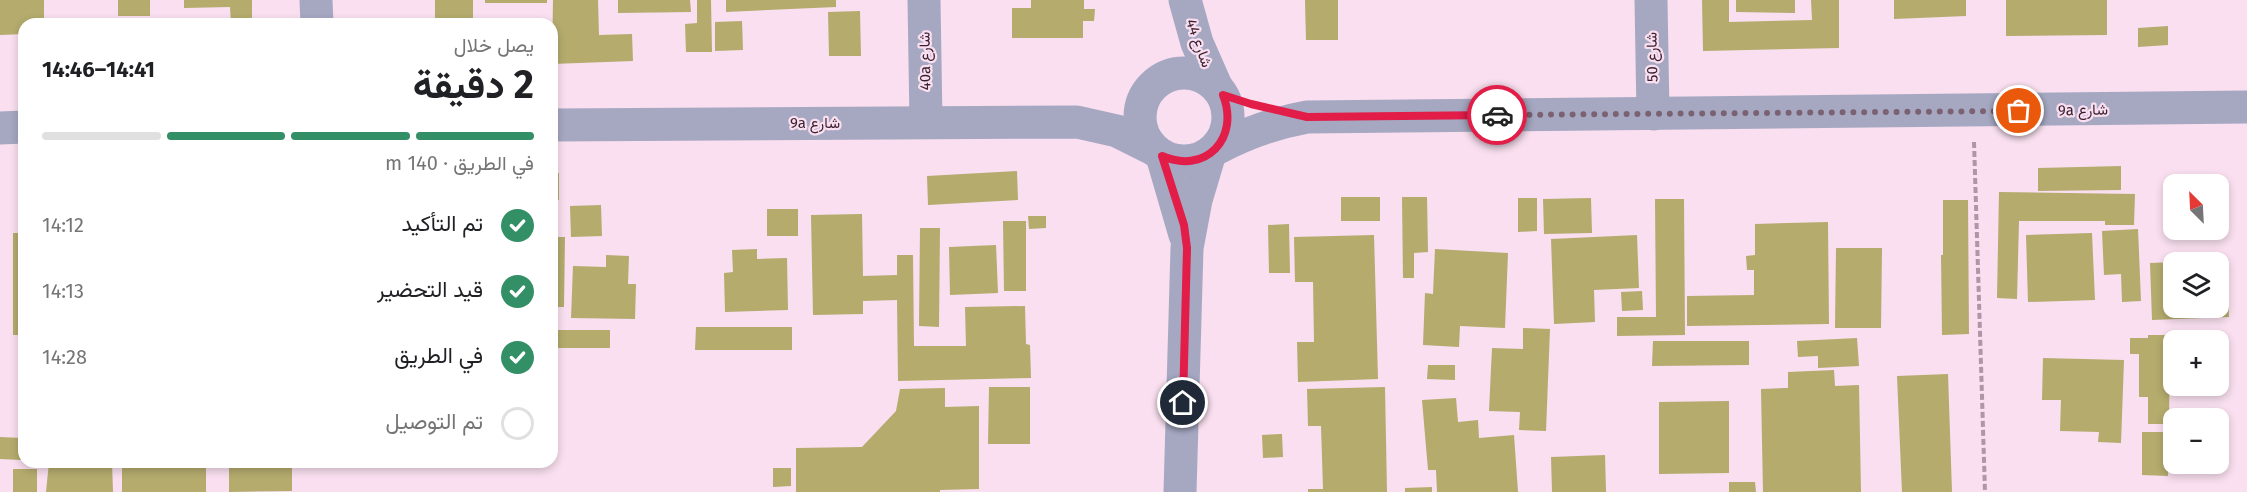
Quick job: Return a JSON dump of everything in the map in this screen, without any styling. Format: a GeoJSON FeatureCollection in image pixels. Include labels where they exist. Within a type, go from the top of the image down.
{"type":"FeatureCollection","features":[{"type":"Feature","properties":{"kind":"street"},"geometry":{"type":"LineString","coordinates":[[316,0],[316,18]]}},
{"type":"Feature","properties":{"kind":"street","name":"40a شارع"},"geometry":{"type":"LineString","coordinates":[[924,0],[926,123]]}},
{"type":"Feature","properties":{"kind":"street","name":"شارع 44"},"geometry":{"type":"LineString","coordinates":[[1157,82],[1172,53],[1185,0]]}},
{"type":"Feature","properties":{"kind":"street","name":"شارع 44"},"geometry":{"type":"LineString","coordinates":[[1185,0],[1197,44],[1220,90]]}},
{"type":"Feature","properties":{"kind":"street","name":"شارع 50"},"geometry":{"type":"LineString","coordinates":[[1651,0],[1653,114]]}},
{"type":"Feature","properties":{"kind":"street"},"geometry":{"type":"LineString","coordinates":[[1187,248],[1200,184],[1213,151],[1223,139],[1227,128],[1227,105],[1220,90],[1207,78],[1184,72],[1157,82],[1141,106],[1140,117],[1145,140],[1157,152],[1172,160],[1192,161],[1213,151]]}},
{"type":"Feature","properties":{"kind":"street","name":"9a شارع"},"geometry":{"type":"LineString","coordinates":[[1077,122],[1116,107],[1157,82]]}},
{"type":"Feature","properties":{"kind":"street","name":"9a شارع"},"geometry":{"type":"LineString","coordinates":[[1220,90],[1251,104],[1307,117]]}},
{"type":"Feature","properties":{"kind":"street","name":"9a شارع"},"geometry":{"type":"LineString","coordinates":[[1213,151],[1239,136],[1264,127],[1307,117],[2247,108]]}},
{"type":"Feature","properties":{"kind":"street","name":"9a شارع"},"geometry":{"type":"LineString","coordinates":[[558,124],[1077,122],[1117,131],[1157,152]]}},
{"type":"Feature","properties":{"kind":"street"},"geometry":{"type":"LineString","coordinates":[[0,128],[18,128]]}},
{"type":"Feature","properties":{"kind":"street"},"geometry":{"type":"LineString","coordinates":[[1157,152],[1184,225],[1187,248],[1180,492]]}},
{"type":"Feature","properties":{"kind":"path"},"geometry":{"type":"LineString","coordinates":[[1973,111],[1985,492]]}},
{"type":"Feature","properties":{"kind":"building"},"geometry":{"type":"Polygon","coordinates":[[[0,0],[44,0],[44,18],[18,18],[18,34],[0,35],[0,0]]]}},
{"type":"Feature","properties":{"kind":"building"},"geometry":{"type":"Polygon","coordinates":[[[118,0],[150,0],[150,16],[118,16],[118,0]]]}},
{"type":"Feature","properties":{"kind":"building"},"geometry":{"type":"Polygon","coordinates":[[[184,0],[252,0],[252,18],[231,18],[230,7],[184,8],[184,0]]]}},
{"type":"Feature","properties":{"kind":"building"},"geometry":{"type":"Polygon","coordinates":[[[435,0],[473,0],[473,18],[435,18],[435,0]]]}},
{"type":"Feature","properties":{"kind":"building"},"geometry":{"type":"Polygon","coordinates":[[[485,0],[547,0],[547,3],[485,3],[485,0]]]}},
{"type":"Feature","properties":{"kind":"building"},"geometry":{"type":"Polygon","coordinates":[[[553,0],[598,0],[599,35],[632,34],[633,61],[558,64],[558,18],[553,18],[553,0]]]}},
{"type":"Feature","properties":{"kind":"building"},"geometry":{"type":"Polygon","coordinates":[[[618,0],[690,0],[691,12],[618,13],[618,0]]]}},
{"type":"Feature","properties":{"kind":"building"},"geometry":{"type":"Polygon","coordinates":[[[697,0],[711,0],[712,52],[686,52],[685,24],[697,23],[697,0]]]}},
{"type":"Feature","properties":{"kind":"building"},"geometry":{"type":"Polygon","coordinates":[[[726,0],[836,0],[836,7],[726,12],[726,0]]]}},
{"type":"Feature","properties":{"kind":"building"},"geometry":{"type":"Polygon","coordinates":[[[1031,0],[1084,0],[1084,9],[1095,9],[1094,21],[1083,21],[1083,38],[1012,38],[1012,8],[1031,8],[1031,0]]]}},
{"type":"Feature","properties":{"kind":"building"},"geometry":{"type":"Polygon","coordinates":[[[1305,0],[1338,0],[1338,40],[1306,40],[1305,0]]]}},
{"type":"Feature","properties":{"kind":"building"},"geometry":{"type":"Polygon","coordinates":[[[1702,0],[1729,0],[1729,22],[1812,20],[1811,0],[1839,0],[1839,48],[1703,51],[1702,0]]]}},
{"type":"Feature","properties":{"kind":"building"},"geometry":{"type":"Polygon","coordinates":[[[1736,0],[1795,0],[1795,13],[1736,12],[1736,0]]]}},
{"type":"Feature","properties":{"kind":"building"},"geometry":{"type":"Polygon","coordinates":[[[1894,0],[1966,0],[1966,16],[1894,19],[1894,0]]]}},
{"type":"Feature","properties":{"kind":"building"},"geometry":{"type":"Polygon","coordinates":[[[2006,0],[2107,0],[2107,35],[2006,36],[2006,0]]]}},
{"type":"Feature","properties":{"kind":"building"},"geometry":{"type":"Polygon","coordinates":[[[860,11],[861,56],[829,56],[828,12],[860,11]]]}},
{"type":"Feature","properties":{"kind":"building"},"geometry":{"type":"Polygon","coordinates":[[[742,21],[743,50],[715,51],[715,22],[742,21]]]}},
{"type":"Feature","properties":{"kind":"building"},"geometry":{"type":"Polygon","coordinates":[[[2168,26],[2168,45],[2138,47],[2138,28],[2168,26]]]}},
{"type":"Feature","properties":{"kind":"building"},"geometry":{"type":"Polygon","coordinates":[[[2121,166],[2121,190],[2038,191],[2038,168],[2121,166]]]}},
{"type":"Feature","properties":{"kind":"building"},"geometry":{"type":"Polygon","coordinates":[[[1017,171],[1018,200],[928,205],[927,176],[1017,171]]]}},
{"type":"Feature","properties":{"kind":"building"},"geometry":{"type":"Polygon","coordinates":[[[558,173],[559,173],[558,200],[558,173]]]}},
{"type":"Feature","properties":{"kind":"building"},"geometry":{"type":"Polygon","coordinates":[[[1999,192],[2135,194],[2134,225],[2105,225],[2105,221],[2019,221],[2017,299],[1997,298],[1999,192]]]}},
{"type":"Feature","properties":{"kind":"building"},"geometry":{"type":"Polygon","coordinates":[[[1341,197],[1380,197],[1380,221],[1341,221],[1341,197]]]}},
{"type":"Feature","properties":{"kind":"building"},"geometry":{"type":"Polygon","coordinates":[[[1402,197],[1427,197],[1428,252],[1414,253],[1414,278],[1403,278],[1402,197]]]}},
{"type":"Feature","properties":{"kind":"building"},"geometry":{"type":"Polygon","coordinates":[[[1518,198],[1537,198],[1537,231],[1518,232],[1518,198]]]}},
{"type":"Feature","properties":{"kind":"building"},"geometry":{"type":"Polygon","coordinates":[[[1591,198],[1592,233],[1544,234],[1543,199],[1591,198]]]}},
{"type":"Feature","properties":{"kind":"building"},"geometry":{"type":"Polygon","coordinates":[[[1655,199],[1684,199],[1685,335],[1617,336],[1617,317],[1656,317],[1655,199]]]}},
{"type":"Feature","properties":{"kind":"building"},"geometry":{"type":"Polygon","coordinates":[[[1943,200],[1968,200],[1969,334],[1942,335],[1943,200]]]}},
{"type":"Feature","properties":{"kind":"building"},"geometry":{"type":"Polygon","coordinates":[[[601,205],[602,236],[571,237],[570,206],[601,205]]]}},
{"type":"Feature","properties":{"kind":"building"},"geometry":{"type":"Polygon","coordinates":[[[767,209],[798,209],[798,236],[767,236],[767,209]]]}},
{"type":"Feature","properties":{"kind":"building"},"geometry":{"type":"Polygon","coordinates":[[[862,214],[863,276],[897,275],[897,255],[913,255],[914,346],[966,346],[965,307],[1025,306],[1026,344],[1030,345],[1031,378],[898,381],[897,300],[863,301],[863,314],[813,315],[811,215],[862,214]]]}},
{"type":"Feature","properties":{"kind":"building"},"geometry":{"type":"Polygon","coordinates":[[[1028,216],[1046,216],[1046,228],[1029,229],[1028,216]]]}},
{"type":"Feature","properties":{"kind":"building"},"geometry":{"type":"Polygon","coordinates":[[[1003,221],[1026,221],[1026,291],[1004,291],[1003,221]]]}},
{"type":"Feature","properties":{"kind":"building"},"geometry":{"type":"Polygon","coordinates":[[[1828,222],[1829,324],[1687,326],[1687,296],[1754,295],[1754,270],[1747,270],[1746,256],[1755,255],[1755,224],[1828,222]]]}},
{"type":"Feature","properties":{"kind":"building"},"geometry":{"type":"Polygon","coordinates":[[[1289,224],[1290,273],[1269,273],[1268,225],[1289,224]]]}},
{"type":"Feature","properties":{"kind":"building"},"geometry":{"type":"Polygon","coordinates":[[[920,228],[940,228],[939,327],[919,326],[920,228]]]}},
{"type":"Feature","properties":{"kind":"building"},"geometry":{"type":"Polygon","coordinates":[[[2138,229],[2141,301],[2122,302],[2121,274],[2104,275],[2102,231],[2138,229]]]}},
{"type":"Feature","properties":{"kind":"building"},"geometry":{"type":"Polygon","coordinates":[[[13,233],[18,233],[18,335],[13,335],[13,233]]]}},
{"type":"Feature","properties":{"kind":"building"},"geometry":{"type":"Polygon","coordinates":[[[2092,233],[2095,300],[2028,302],[2026,235],[2092,233]]]}},
{"type":"Feature","properties":{"kind":"building"},"geometry":{"type":"Polygon","coordinates":[[[1374,235],[1378,379],[1298,382],[1297,342],[1314,342],[1313,282],[1295,282],[1294,237],[1374,235]]]}},
{"type":"Feature","properties":{"kind":"building"},"geometry":{"type":"Polygon","coordinates":[[[1637,235],[1639,288],[1594,290],[1595,322],[1554,324],[1551,239],[1637,235]]]}},
{"type":"Feature","properties":{"kind":"building"},"geometry":{"type":"Polygon","coordinates":[[[558,237],[565,237],[564,307],[558,307],[558,237]]]}},
{"type":"Feature","properties":{"kind":"building"},"geometry":{"type":"Polygon","coordinates":[[[996,245],[998,293],[950,295],[949,247],[996,245]]]}},
{"type":"Feature","properties":{"kind":"building"},"geometry":{"type":"Polygon","coordinates":[[[1836,248],[1882,248],[1881,328],[1835,328],[1836,248]]]}},
{"type":"Feature","properties":{"kind":"building"},"geometry":{"type":"Polygon","coordinates":[[[757,249],[757,259],[787,258],[788,310],[725,312],[724,273],[733,272],[732,250],[757,249]]]}},
{"type":"Feature","properties":{"kind":"building"},"geometry":{"type":"Polygon","coordinates":[[[1435,249],[1508,253],[1505,328],[1460,326],[1459,347],[1423,345],[1425,293],[1433,294],[1435,249]]]}},
{"type":"Feature","properties":{"kind":"building"},"geometry":{"type":"Polygon","coordinates":[[[606,255],[629,256],[628,284],[636,284],[635,319],[571,318],[573,266],[606,267],[606,255]]]}},
{"type":"Feature","properties":{"kind":"building"},"geometry":{"type":"Polygon","coordinates":[[[2163,262],[2163,318],[2203,318],[2152,320],[2150,263],[2163,262]]]}},
{"type":"Feature","properties":{"kind":"building"},"geometry":{"type":"Polygon","coordinates":[[[1642,291],[1643,310],[1622,311],[1621,292],[1642,291]]]}},
{"type":"Feature","properties":{"kind":"building"},"geometry":{"type":"Polygon","coordinates":[[[696,327],[792,327],[792,350],[695,350],[696,327]]]}},
{"type":"Feature","properties":{"kind":"building"},"geometry":{"type":"Polygon","coordinates":[[[1523,328],[1550,329],[1546,431],[1519,430],[1520,412],[1489,411],[1492,348],[1523,349],[1523,328]]]}},
{"type":"Feature","properties":{"kind":"building"},"geometry":{"type":"Polygon","coordinates":[[[558,330],[610,330],[610,348],[558,348],[558,330]]]}},
{"type":"Feature","properties":{"kind":"building"},"geometry":{"type":"Polygon","coordinates":[[[2148,335],[2163,335],[2163,396],[2169,396],[2169,408],[2163,408],[2163,424],[2148,424],[2148,397],[2139,397],[2139,354],[2130,354],[2130,338],[2148,338],[2148,335]]]}},
{"type":"Feature","properties":{"kind":"building"},"geometry":{"type":"Polygon","coordinates":[[[1857,338],[1859,366],[1818,368],[1818,356],[1798,357],[1797,341],[1857,338]]]}},
{"type":"Feature","properties":{"kind":"building"},"geometry":{"type":"Polygon","coordinates":[[[1653,341],[1749,341],[1749,365],[1652,366],[1653,341]]]}},
{"type":"Feature","properties":{"kind":"building"},"geometry":{"type":"Polygon","coordinates":[[[2043,358],[2124,360],[2121,443],[2098,442],[2099,432],[2060,431],[2061,400],[2042,400],[2043,358]]]}},
{"type":"Feature","properties":{"kind":"building"},"geometry":{"type":"Polygon","coordinates":[[[1428,365],[1455,365],[1455,380],[1427,379],[1428,365]]]}},
{"type":"Feature","properties":{"kind":"building"},"geometry":{"type":"Polygon","coordinates":[[[1834,370],[1835,386],[1859,385],[1861,492],[1763,492],[1761,389],[1788,388],[1788,372],[1834,370]]]}},
{"type":"Feature","properties":{"kind":"building"},"geometry":{"type":"Polygon","coordinates":[[[1948,374],[1952,492],[1902,492],[1897,376],[1948,374]]]}},
{"type":"Feature","properties":{"kind":"building"},"geometry":{"type":"Polygon","coordinates":[[[989,387],[1030,387],[1030,444],[988,444],[989,387]]]}},
{"type":"Feature","properties":{"kind":"building"},"geometry":{"type":"Polygon","coordinates":[[[1385,387],[1387,492],[1308,492],[1308,489],[1323,489],[1321,426],[1308,426],[1307,389],[1385,387]]]}},
{"type":"Feature","properties":{"kind":"building"},"geometry":{"type":"Polygon","coordinates":[[[945,388],[945,407],[979,406],[979,489],[940,490],[940,492],[796,492],[796,448],[862,447],[896,411],[900,389],[945,388]]]}},
{"type":"Feature","properties":{"kind":"building"},"geometry":{"type":"Polygon","coordinates":[[[1456,398],[1458,422],[1478,420],[1479,438],[1514,435],[1518,492],[1437,492],[1436,470],[1428,470],[1422,400],[1456,398]]]}},
{"type":"Feature","properties":{"kind":"building"},"geometry":{"type":"Polygon","coordinates":[[[1729,401],[1729,473],[1659,474],[1659,402],[1729,401]]]}},
{"type":"Feature","properties":{"kind":"building"},"geometry":{"type":"Polygon","coordinates":[[[2142,432],[2163,432],[2163,474],[2168,474],[2168,476],[2142,475],[2142,432]]]}},
{"type":"Feature","properties":{"kind":"building"},"geometry":{"type":"Polygon","coordinates":[[[1282,434],[1283,457],[1263,458],[1262,435],[1282,434]]]}},
{"type":"Feature","properties":{"kind":"building"},"geometry":{"type":"Polygon","coordinates":[[[0,437],[18,438],[18,460],[0,459],[0,437]]]}},
{"type":"Feature","properties":{"kind":"building"},"geometry":{"type":"Polygon","coordinates":[[[1605,455],[1606,492],[1552,492],[1551,457],[1605,455]]]}},
{"type":"Feature","properties":{"kind":"building"},"geometry":{"type":"Polygon","coordinates":[[[48,468],[112,468],[113,492],[46,492],[48,468]]]}},
{"type":"Feature","properties":{"kind":"building"},"geometry":{"type":"Polygon","coordinates":[[[122,468],[206,468],[206,492],[122,492],[122,468]]]}},
{"type":"Feature","properties":{"kind":"building"},"geometry":{"type":"Polygon","coordinates":[[[229,468],[292,468],[292,491],[229,492],[229,468]]]}},
{"type":"Feature","properties":{"kind":"building"},"geometry":{"type":"Polygon","coordinates":[[[773,468],[791,468],[791,486],[773,487],[773,468]]]}},
{"type":"Feature","properties":{"kind":"building"},"geometry":{"type":"Polygon","coordinates":[[[13,469],[37,469],[37,492],[13,492],[13,469]]]}},
{"type":"Feature","properties":{"kind":"building"},"geometry":{"type":"Polygon","coordinates":[[[1729,482],[1755,482],[1756,492],[1729,492],[1729,482]]]}},
{"type":"Feature","properties":{"kind":"building"},"geometry":{"type":"Polygon","coordinates":[[[1432,487],[1432,492],[1405,492],[1405,488],[1432,487]]]}},
{"type":"Feature","properties":{"kind":"way so far"},"geometry":{"type":"LineString","coordinates":[[1497,115],[2019,111]]}},
{"type":"Feature","properties":{"kind":"route"},"geometry":{"type":"LineString","coordinates":[[1183,403],[1187,248],[1184,225],[1162,156],[1182,162],[1192,161],[1216,149],[1223,139],[1229,117],[1223,95],[1279,112],[1307,117],[1497,115]]}}]}
